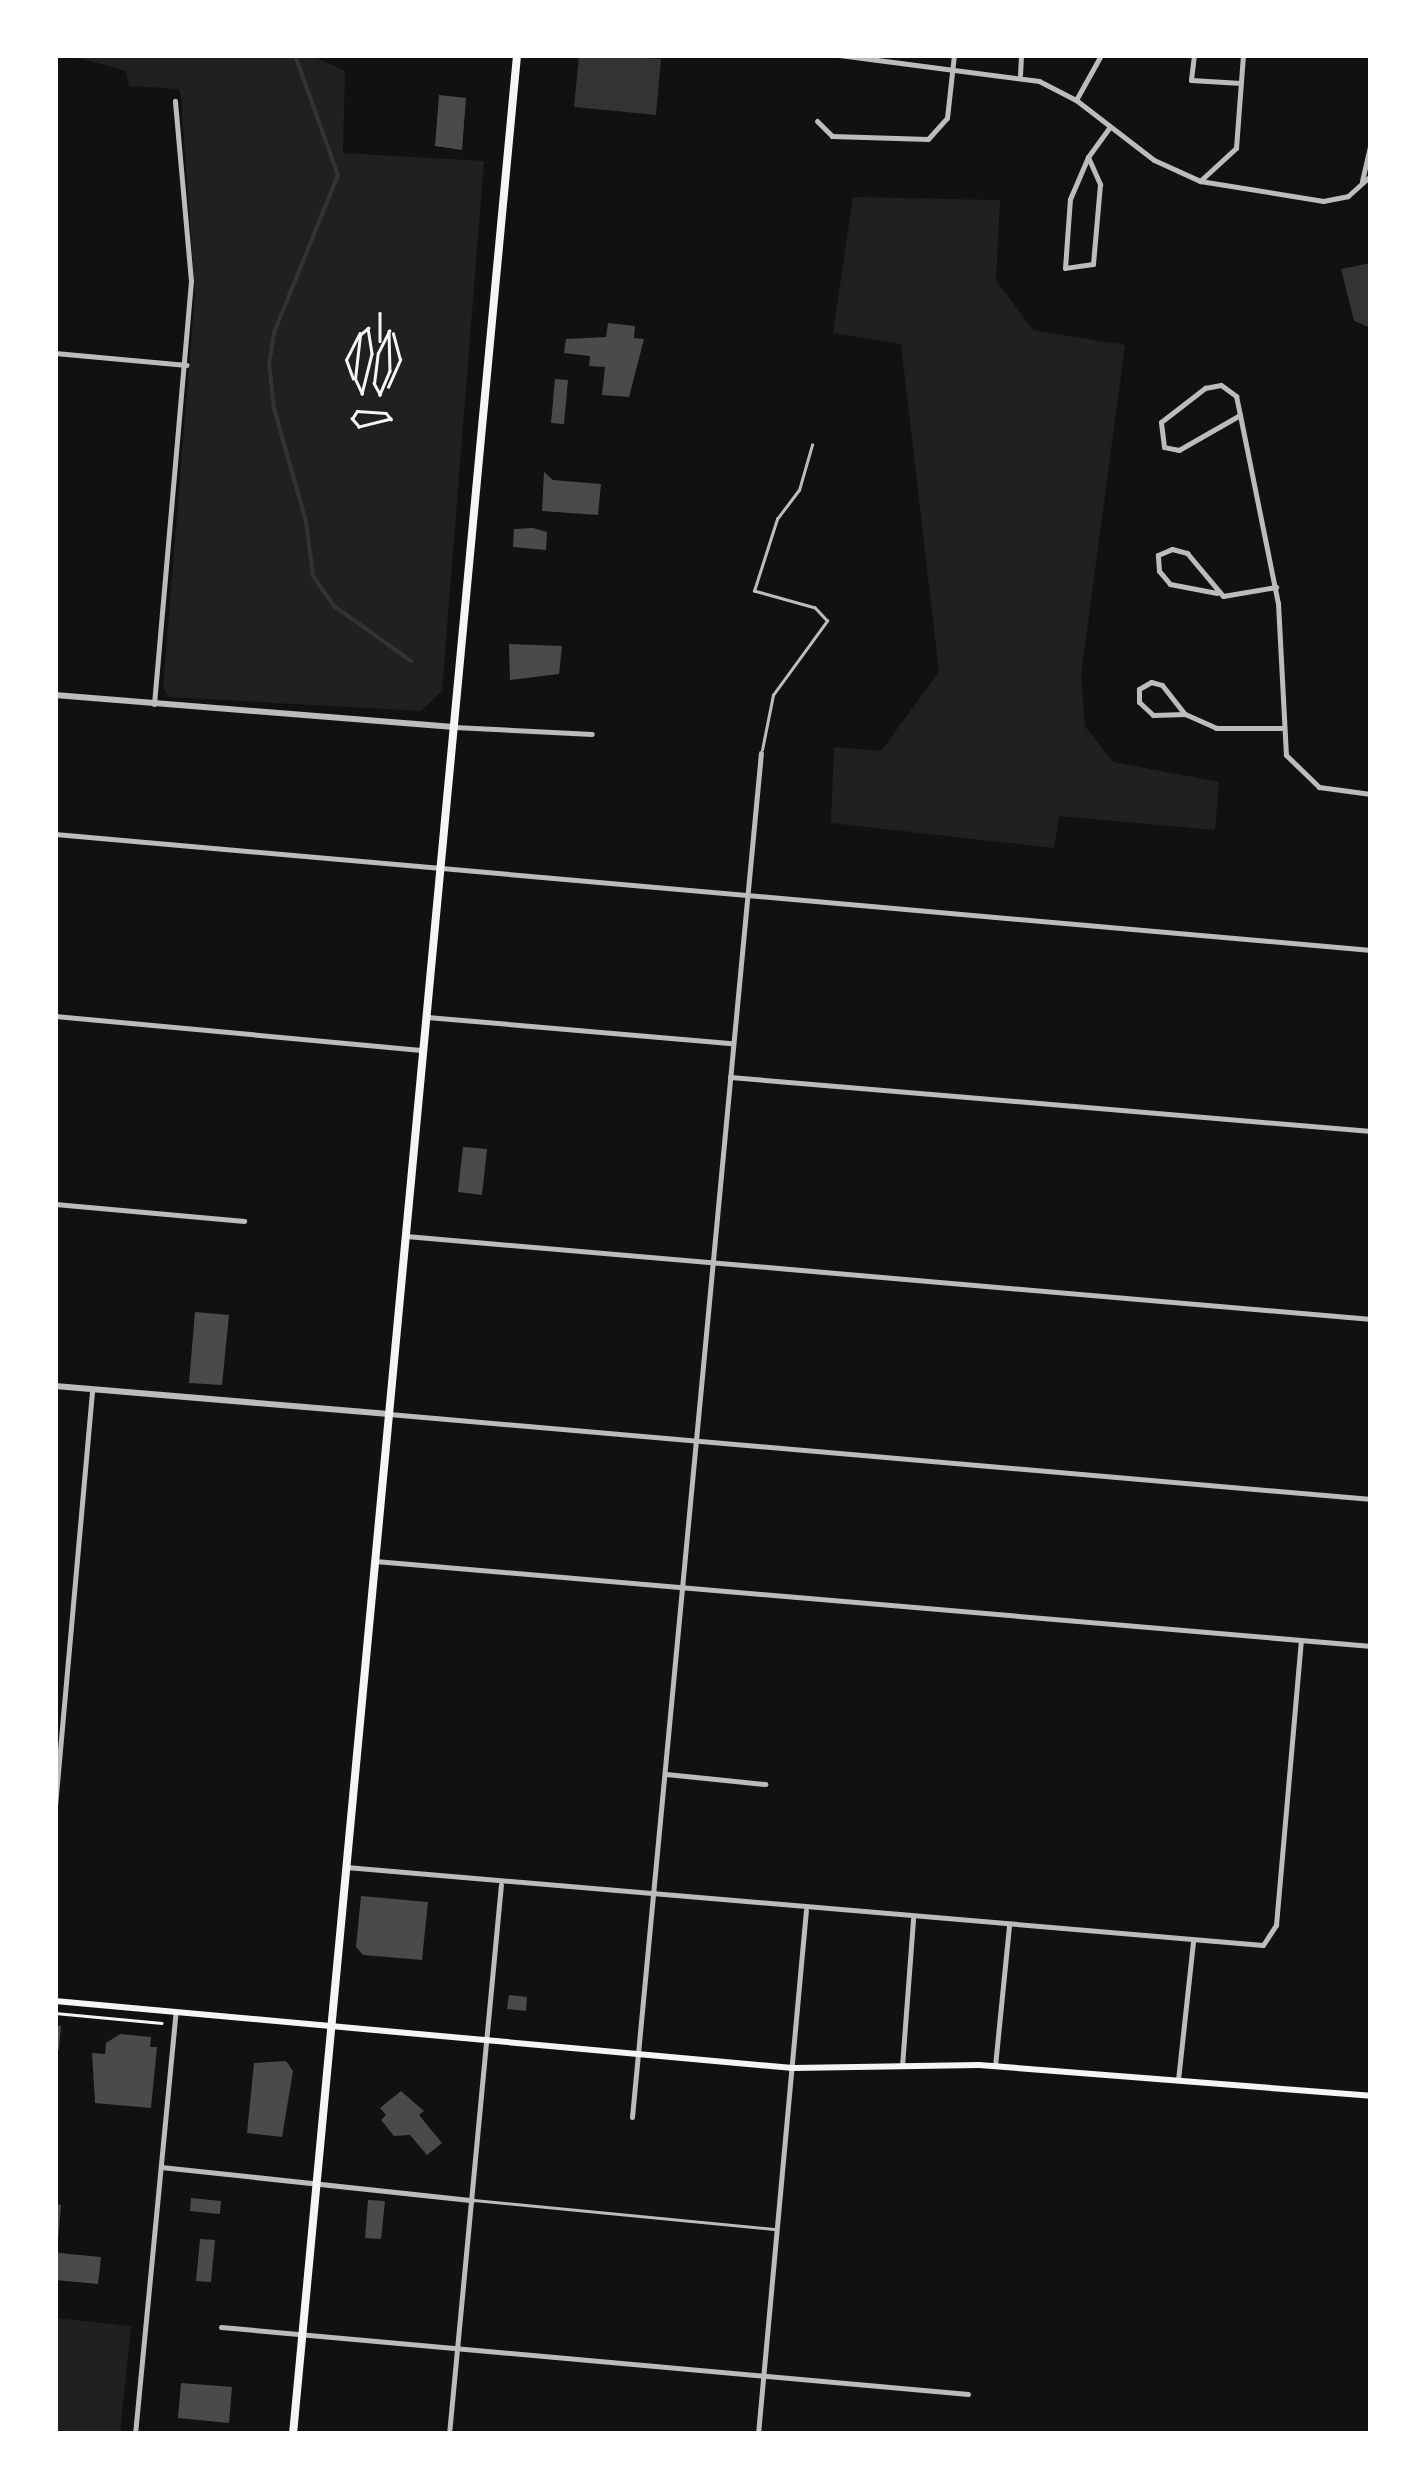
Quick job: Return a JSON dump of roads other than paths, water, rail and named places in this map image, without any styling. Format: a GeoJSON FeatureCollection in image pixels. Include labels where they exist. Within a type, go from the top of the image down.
{"type":"FeatureCollection","features":[{"type":"Feature","properties":{"kind":"highway"},"geometry":{"type":"LineString","coordinates":[[293,2434],[517,55]]}},
{"type":"Feature","properties":{"kind":"main road"},"geometry":{"type":"LineString","coordinates":[[55,2001],[793,2068],[994,2066],[1371,2096]]}},
{"type":"Feature","properties":{"kind":"street"},"geometry":{"type":"LineString","coordinates":[[839,55],[1020,75],[1076,100],[1154,160],[1200,181],[1323,201],[1348,196],[1371,175]]}},
{"type":"Feature","properties":{"kind":"street"},"geometry":{"type":"LineString","coordinates":[[817,121],[832,136],[928,138],[946,118],[954,55]]}},
{"type":"Feature","properties":{"kind":"street"},"geometry":{"type":"LineString","coordinates":[[1020,75],[1021,55]]}},
{"type":"Feature","properties":{"kind":"street"},"geometry":{"type":"LineString","coordinates":[[1076,100],[1101,55]]}},
{"type":"Feature","properties":{"kind":"street"},"geometry":{"type":"LineString","coordinates":[[1194,55],[1192,80],[1241,84]]}},
{"type":"Feature","properties":{"kind":"street"},"geometry":{"type":"LineString","coordinates":[[1200,181],[1236,148],[1243,55]]}},
{"type":"Feature","properties":{"kind":"street"},"geometry":{"type":"LineString","coordinates":[[154,704],[186,365],[190,231],[175,101]]}},
{"type":"Feature","properties":{"kind":"street"},"geometry":{"type":"LineString","coordinates":[[1088,157],[1100,184],[1093,264],[1065,268],[1067,214],[1088,157],[1110,127]]}},
{"type":"Feature","properties":{"kind":"street"},"geometry":{"type":"LineString","coordinates":[[1362,184],[1371,142]]}},
{"type":"Feature","properties":{"kind":"street"},"geometry":{"type":"LineString","coordinates":[[55,353],[186,365]]}},
{"type":"Feature","properties":{"kind":"street"},"geometry":{"type":"LineString","coordinates":[[1240,415],[1179,450],[1159,442],[1161,422],[1204,388],[1231,390],[1240,415],[1276,587],[1283,652],[1281,728],[1286,755],[1304,779],[1371,794]]}},
{"type":"Feature","properties":{"kind":"street"},"geometry":{"type":"LineString","coordinates":[[1217,593],[1187,554],[1172,549],[1158,556],[1158,571],[1170,584],[1217,593],[1276,587]]}},
{"type":"Feature","properties":{"kind":"street"},"geometry":{"type":"LineString","coordinates":[[1185,714],[1162,685],[1152,682],[1138,689],[1140,702],[1153,715],[1185,714],[1235,731],[1281,728]]}},
{"type":"Feature","properties":{"kind":"street"},"geometry":{"type":"LineString","coordinates":[[55,695],[454,727],[592,734]]}},
{"type":"Feature","properties":{"kind":"street"},"geometry":{"type":"LineString","coordinates":[[632,2118],[761,754]]}},
{"type":"Feature","properties":{"kind":"street"},"geometry":{"type":"LineString","coordinates":[[55,834],[1371,950]]}},
{"type":"Feature","properties":{"kind":"street"},"geometry":{"type":"LineString","coordinates":[[55,1016],[423,1050]]}},
{"type":"Feature","properties":{"kind":"street"},"geometry":{"type":"LineString","coordinates":[[426,1017],[734,1044]]}},
{"type":"Feature","properties":{"kind":"street"},"geometry":{"type":"LineString","coordinates":[[730,1076],[1371,1131]]}},
{"type":"Feature","properties":{"kind":"street"},"geometry":{"type":"LineString","coordinates":[[55,1204],[244,1220]]}},
{"type":"Feature","properties":{"kind":"street"},"geometry":{"type":"LineString","coordinates":[[406,1236],[1371,1319]]}},
{"type":"Feature","properties":{"kind":"street"},"geometry":{"type":"LineString","coordinates":[[55,1386],[1371,1498]]}},
{"type":"Feature","properties":{"kind":"street"},"geometry":{"type":"LineString","coordinates":[[55,1806],[92,1390]]}},
{"type":"Feature","properties":{"kind":"street"},"geometry":{"type":"LineString","coordinates":[[375,1562],[1371,1646]]}},
{"type":"Feature","properties":{"kind":"street"},"geometry":{"type":"LineString","coordinates":[[346,1867],[501,1884],[1194,1942],[1270,1941],[1302,1640]]}},
{"type":"Feature","properties":{"kind":"street"},"geometry":{"type":"LineString","coordinates":[[666,1774],[765,1784]]}},
{"type":"Feature","properties":{"kind":"street"},"geometry":{"type":"LineString","coordinates":[[449,2434],[501,1884]]}},
{"type":"Feature","properties":{"kind":"street"},"geometry":{"type":"LineString","coordinates":[[758,2434],[806,1910]]}},
{"type":"Feature","properties":{"kind":"street"},"geometry":{"type":"LineString","coordinates":[[902,2066],[913,1918]]}},
{"type":"Feature","properties":{"kind":"street"},"geometry":{"type":"LineString","coordinates":[[994,2066],[1009,1926]]}},
{"type":"Feature","properties":{"kind":"street"},"geometry":{"type":"LineString","coordinates":[[1178,2080],[1194,1942]]}},
{"type":"Feature","properties":{"kind":"street"},"geometry":{"type":"LineString","coordinates":[[135,2434],[176,2012]]}},
{"type":"Feature","properties":{"kind":"street"},"geometry":{"type":"LineString","coordinates":[[162,2168],[472,2200]]}},
{"type":"Feature","properties":{"kind":"street"},"geometry":{"type":"LineString","coordinates":[[221,2327],[968,2394]]}},
{"type":"Feature","properties":{"kind":"lane"},"geometry":{"type":"LineString","coordinates":[[761,754],[773,695],[827,620],[815,608],[754,591],[777,519],[799,490],[812,444]]}},
{"type":"Feature","properties":{"kind":"lane"},"geometry":{"type":"LineString","coordinates":[[472,2200],[778,2229]]}},
{"type":"Feature","properties":{"kind":"waterway"},"geometry":{"type":"LineString","coordinates":[[295,55],[338,175],[274,333],[269,363],[274,408],[306,522],[313,576],[334,606],[411,661]]}}]}
